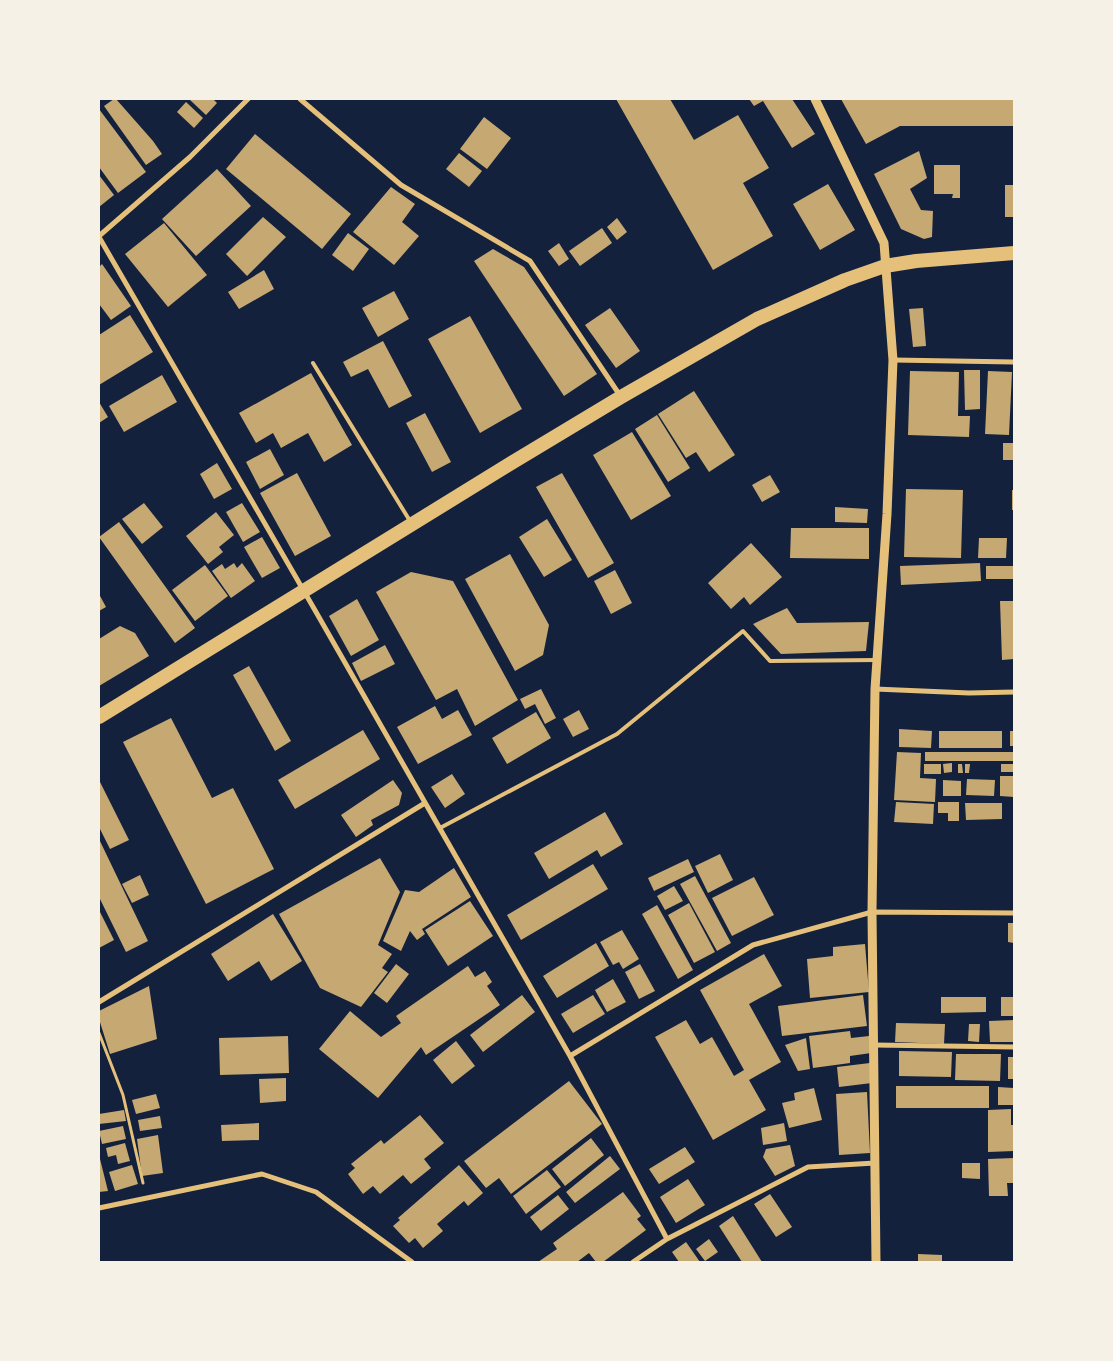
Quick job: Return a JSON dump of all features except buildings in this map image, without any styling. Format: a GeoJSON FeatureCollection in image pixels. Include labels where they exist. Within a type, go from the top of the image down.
{"type":"FeatureCollection","features":[{"type":"Feature","properties":{"kind":"highway"},"geometry":{"type":"LineString","coordinates":[[99,717],[621,397],[757,319],[845,280],[885,266],[916,261],[1014,253]]}},
{"type":"Feature","properties":{"kind":"street"},"geometry":{"type":"LineString","coordinates":[[248,99],[190,157],[99,237],[570,1056],[667,1239]]}},
{"type":"Feature","properties":{"kind":"street"},"geometry":{"type":"LineString","coordinates":[[300,99],[401,185],[530,261],[621,397]]}},
{"type":"Feature","properties":{"kind":"street"},"geometry":{"type":"LineString","coordinates":[[815,99],[884,243],[893,360],[887,514],[875,689],[872,912],[876,1262]]}},
{"type":"Feature","properties":{"kind":"street"},"geometry":{"type":"LineString","coordinates":[[893,360],[1014,362]]}},
{"type":"Feature","properties":{"kind":"street"},"geometry":{"type":"LineString","coordinates":[[875,689],[1014,692]]}},
{"type":"Feature","properties":{"kind":"street"},"geometry":{"type":"LineString","coordinates":[[99,1002],[425,803]]}},
{"type":"Feature","properties":{"kind":"street"},"geometry":{"type":"LineString","coordinates":[[570,1056],[753,945],[872,912],[1014,913]]}},
{"type":"Feature","properties":{"kind":"street"},"geometry":{"type":"LineString","coordinates":[[874,1044],[1014,1047]]}},
{"type":"Feature","properties":{"kind":"street"},"geometry":{"type":"LineString","coordinates":[[633,1262],[667,1239],[808,1167],[875,1163]]}},
{"type":"Feature","properties":{"kind":"street"},"geometry":{"type":"LineString","coordinates":[[99,1208],[262,1174],[316,1192],[412,1262]]}},
{"type":"Feature","properties":{"kind":"lane"},"geometry":{"type":"LineString","coordinates":[[313,363],[412,525]]}},
{"type":"Feature","properties":{"kind":"lane"},"geometry":{"type":"LineString","coordinates":[[440,828],[617,734],[743,631],[770,661],[877,660]]}},
{"type":"Feature","properties":{"kind":"path"},"geometry":{"type":"LineString","coordinates":[[99,1033],[123,1095],[146,1198]]}}]}
